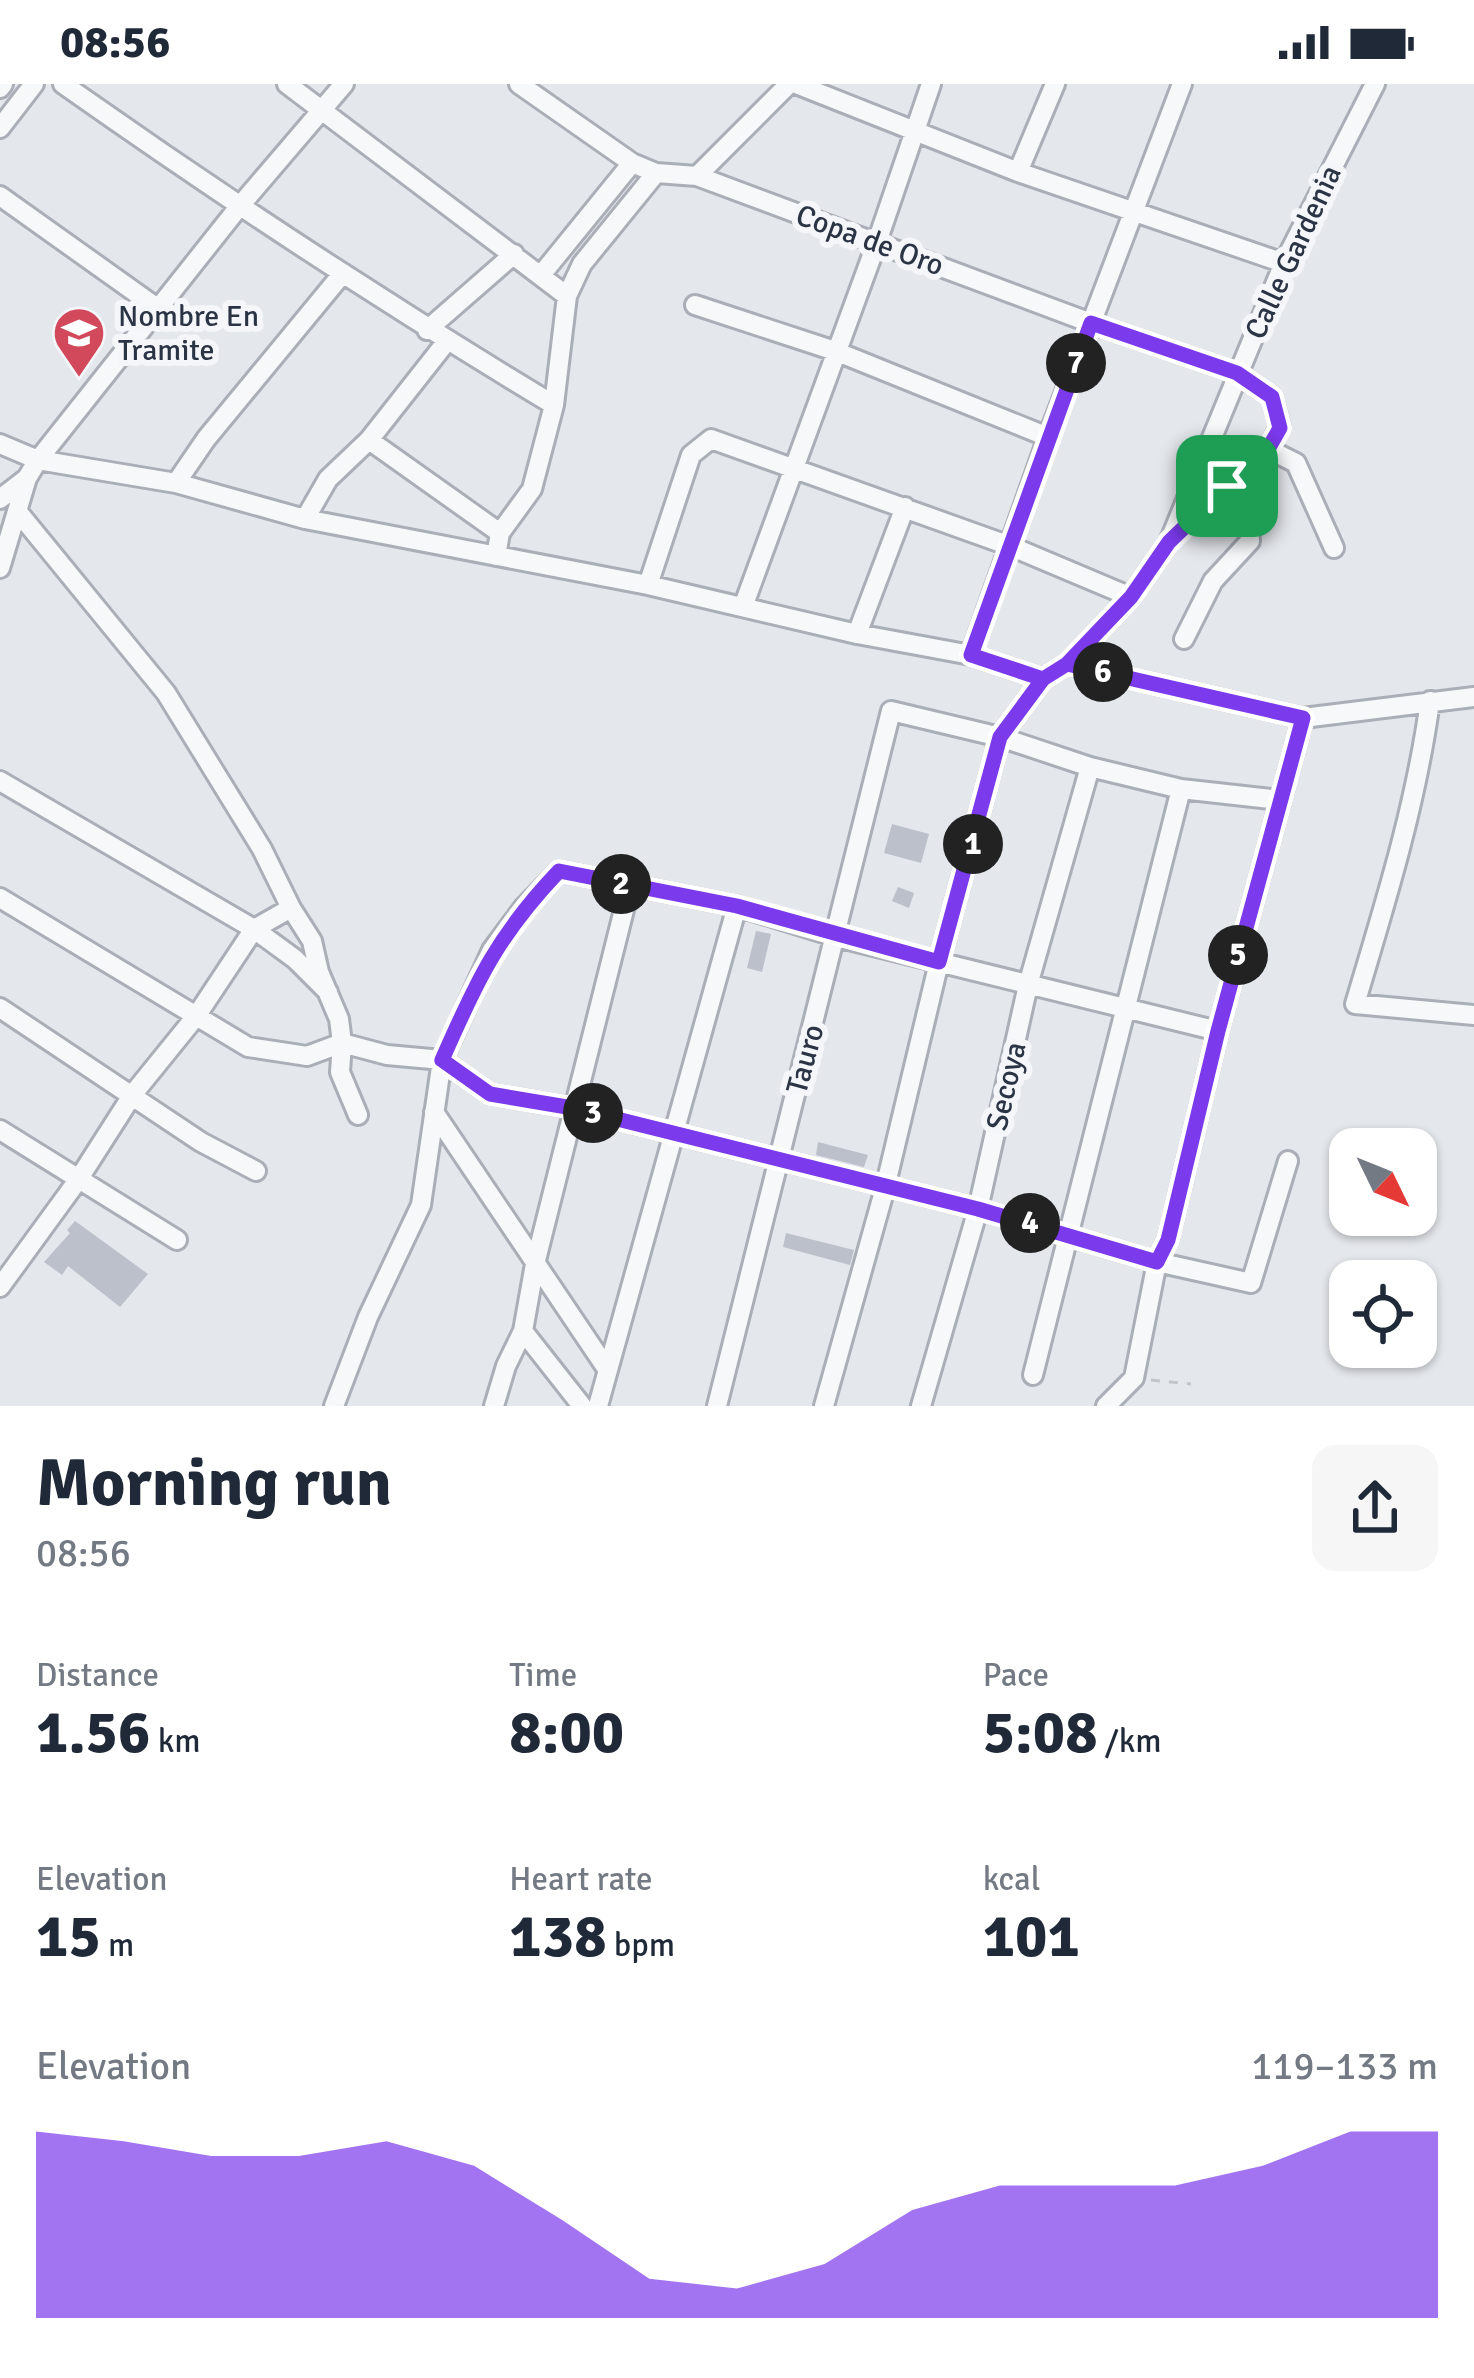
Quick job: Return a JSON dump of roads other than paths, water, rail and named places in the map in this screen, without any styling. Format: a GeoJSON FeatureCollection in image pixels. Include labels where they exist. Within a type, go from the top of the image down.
{"type":"FeatureCollection","features":[{"type":"Feature","properties":{"kind":"street"},"geometry":{"type":"LineString","coordinates":[[0,128],[34,84]]}},
{"type":"Feature","properties":{"kind":"street"},"geometry":{"type":"LineString","coordinates":[[63,84],[238,208],[554,405]]}},
{"type":"Feature","properties":{"kind":"street"},"geometry":{"type":"LineString","coordinates":[[287,84],[567,296]]}},
{"type":"Feature","properties":{"kind":"street"},"geometry":{"type":"LineString","coordinates":[[0,499],[33,469],[238,208],[344,84]]}},
{"type":"Feature","properties":{"kind":"street","name":"Copa de Oro"},"geometry":{"type":"LineString","coordinates":[[519,84],[632,163],[656,173],[698,176],[1237,373]]}},
{"type":"Feature","properties":{"kind":"street"},"geometry":{"type":"LineString","coordinates":[[698,176],[792,84],[1018,172],[1284,263]]}},
{"type":"Feature","properties":{"kind":"street"},"geometry":{"type":"LineString","coordinates":[[743,608],[931,84]]}},
{"type":"Feature","properties":{"kind":"street"},"geometry":{"type":"LineString","coordinates":[[1018,172],[1055,84]]}},
{"type":"Feature","properties":{"kind":"street"},"geometry":{"type":"LineString","coordinates":[[971,655],[1182,84]]}},
{"type":"Feature","properties":{"kind":"street","name":"Calle Gardenia"},"geometry":{"type":"LineString","coordinates":[[1043,679],[1067,664],[1131,597],[1169,542],[1284,263],[1375,84]]}},
{"type":"Feature","properties":{"kind":"street"},"geometry":{"type":"LineString","coordinates":[[541,275],[632,163]]}},
{"type":"Feature","properties":{"kind":"street"},"geometry":{"type":"LineString","coordinates":[[496,556],[500,533],[532,488],[554,405],[567,296],[582,264],[656,173]]}},
{"type":"Feature","properties":{"kind":"street"},"geometry":{"type":"LineString","coordinates":[[0,196],[160,310]]}},
{"type":"Feature","properties":{"kind":"street"},"geometry":{"type":"LineString","coordinates":[[428,330],[514,254]]}},
{"type":"Feature","properties":{"kind":"street"},"geometry":{"type":"LineString","coordinates":[[176,483],[206,439],[343,273]]}},
{"type":"Feature","properties":{"kind":"street"},"geometry":{"type":"LineString","coordinates":[[695,305],[836,351],[1048,437]]}},
{"type":"Feature","properties":{"kind":"street"},"geometry":{"type":"LineString","coordinates":[[305,519],[328,479],[369,440],[447,341]]}},
{"type":"Feature","properties":{"kind":"street"},"geometry":{"type":"LineString","coordinates":[[1169,542],[1268,449],[1280,428],[1272,397],[1237,373]]}},
{"type":"Feature","properties":{"kind":"street"},"geometry":{"type":"LineString","coordinates":[[648,585],[691,455],[711,439],[1010,546],[1131,597]]}},
{"type":"Feature","properties":{"kind":"street"},"geometry":{"type":"LineString","coordinates":[[369,440],[500,533]]}},
{"type":"Feature","properties":{"kind":"street"},"geometry":{"type":"LineString","coordinates":[[0,444],[33,469],[176,483],[305,519],[648,585],[857,634],[971,655],[1043,679],[1000,737],[824,1406]]}},
{"type":"Feature","properties":{"kind":"street"},"geometry":{"type":"LineString","coordinates":[[1268,449],[1296,463],[1334,548]]}},
{"type":"Feature","properties":{"kind":"street"},"geometry":{"type":"LineString","coordinates":[[0,568],[33,469]]}},
{"type":"Feature","properties":{"kind":"street"},"geometry":{"type":"LineString","coordinates":[[1184,639],[1213,581],[1250,541],[1248,514],[1227,486]]}},
{"type":"Feature","properties":{"kind":"street"},"geometry":{"type":"LineString","coordinates":[[857,634],[905,507]]}},
{"type":"Feature","properties":{"kind":"street"},"geometry":{"type":"LineString","coordinates":[[17,512],[166,693],[262,849],[312,941],[343,1043],[340,1072],[358,1115]]}},
{"type":"Feature","properties":{"kind":"street"},"geometry":{"type":"LineString","coordinates":[[1067,664],[1303,718],[1474,697]]}},
{"type":"Feature","properties":{"kind":"street"},"geometry":{"type":"LineString","coordinates":[[1430,701],[1423,760],[1400,854],[1354,1004],[1474,1015]]}},
{"type":"Feature","properties":{"kind":"street","name":"Tauro"},"geometry":{"type":"LineString","coordinates":[[717,1406],[890,711],[1000,737]]}},
{"type":"Feature","properties":{"kind":"street"},"geometry":{"type":"LineString","coordinates":[[1106,1406],[1134,1378],[1157,1262],[1168,1240],[1218,1031],[1303,718]]}},
{"type":"Feature","properties":{"kind":"street"},"geometry":{"type":"LineString","coordinates":[[1000,737],[1090,767],[1180,789],[1280,800]]}},
{"type":"Feature","properties":{"kind":"street","name":"Secoya"},"geometry":{"type":"LineString","coordinates":[[921,1406],[978,1209],[1028,985],[1090,767]]}},
{"type":"Feature","properties":{"kind":"street"},"geometry":{"type":"LineString","coordinates":[[0,781],[254,929],[295,959],[328,992]]}},
{"type":"Feature","properties":{"kind":"street"},"geometry":{"type":"LineString","coordinates":[[1034,1375],[1180,789]]}},
{"type":"Feature","properties":{"kind":"street"},"geometry":{"type":"LineString","coordinates":[[334,1406],[368,1317],[421,1205],[442,1060],[492,950],[559,871],[737,906],[837,937],[1218,1031]]}},
{"type":"Feature","properties":{"kind":"street"},"geometry":{"type":"LineString","coordinates":[[494,1406],[523,1331],[535,1264],[630,886]]}},
{"type":"Feature","properties":{"kind":"street"},"geometry":{"type":"LineString","coordinates":[[0,898],[248,1047],[308,1056],[343,1043],[387,1055],[442,1060],[490,1094],[573,1108],[1251,1283],[1288,1161]]}},
{"type":"Feature","properties":{"kind":"street"},"geometry":{"type":"LineString","coordinates":[[598,1406],[737,906]]}},
{"type":"Feature","properties":{"kind":"street"},"geometry":{"type":"LineString","coordinates":[[0,1287],[254,929],[291,908]]}},
{"type":"Feature","properties":{"kind":"street"},"geometry":{"type":"LineString","coordinates":[[0,1008],[201,1142],[256,1171]]}},
{"type":"Feature","properties":{"kind":"street"},"geometry":{"type":"LineString","coordinates":[[434,1112],[607,1369]]}},
{"type":"Feature","properties":{"kind":"street"},"geometry":{"type":"LineString","coordinates":[[0,1130],[177,1240]]}},
{"type":"Feature","properties":{"kind":"street"},"geometry":{"type":"LineString","coordinates":[[0,1249],[20,1262]]}},
{"type":"Feature","properties":{"kind":"street"},"geometry":{"type":"LineString","coordinates":[[523,1331],[582,1406]]}},
{"type":"Feature","properties":{"kind":"place","name":"Nombre En Tramite"},"geometry":{"type":"Point","coordinates":[79,379]}}]}
